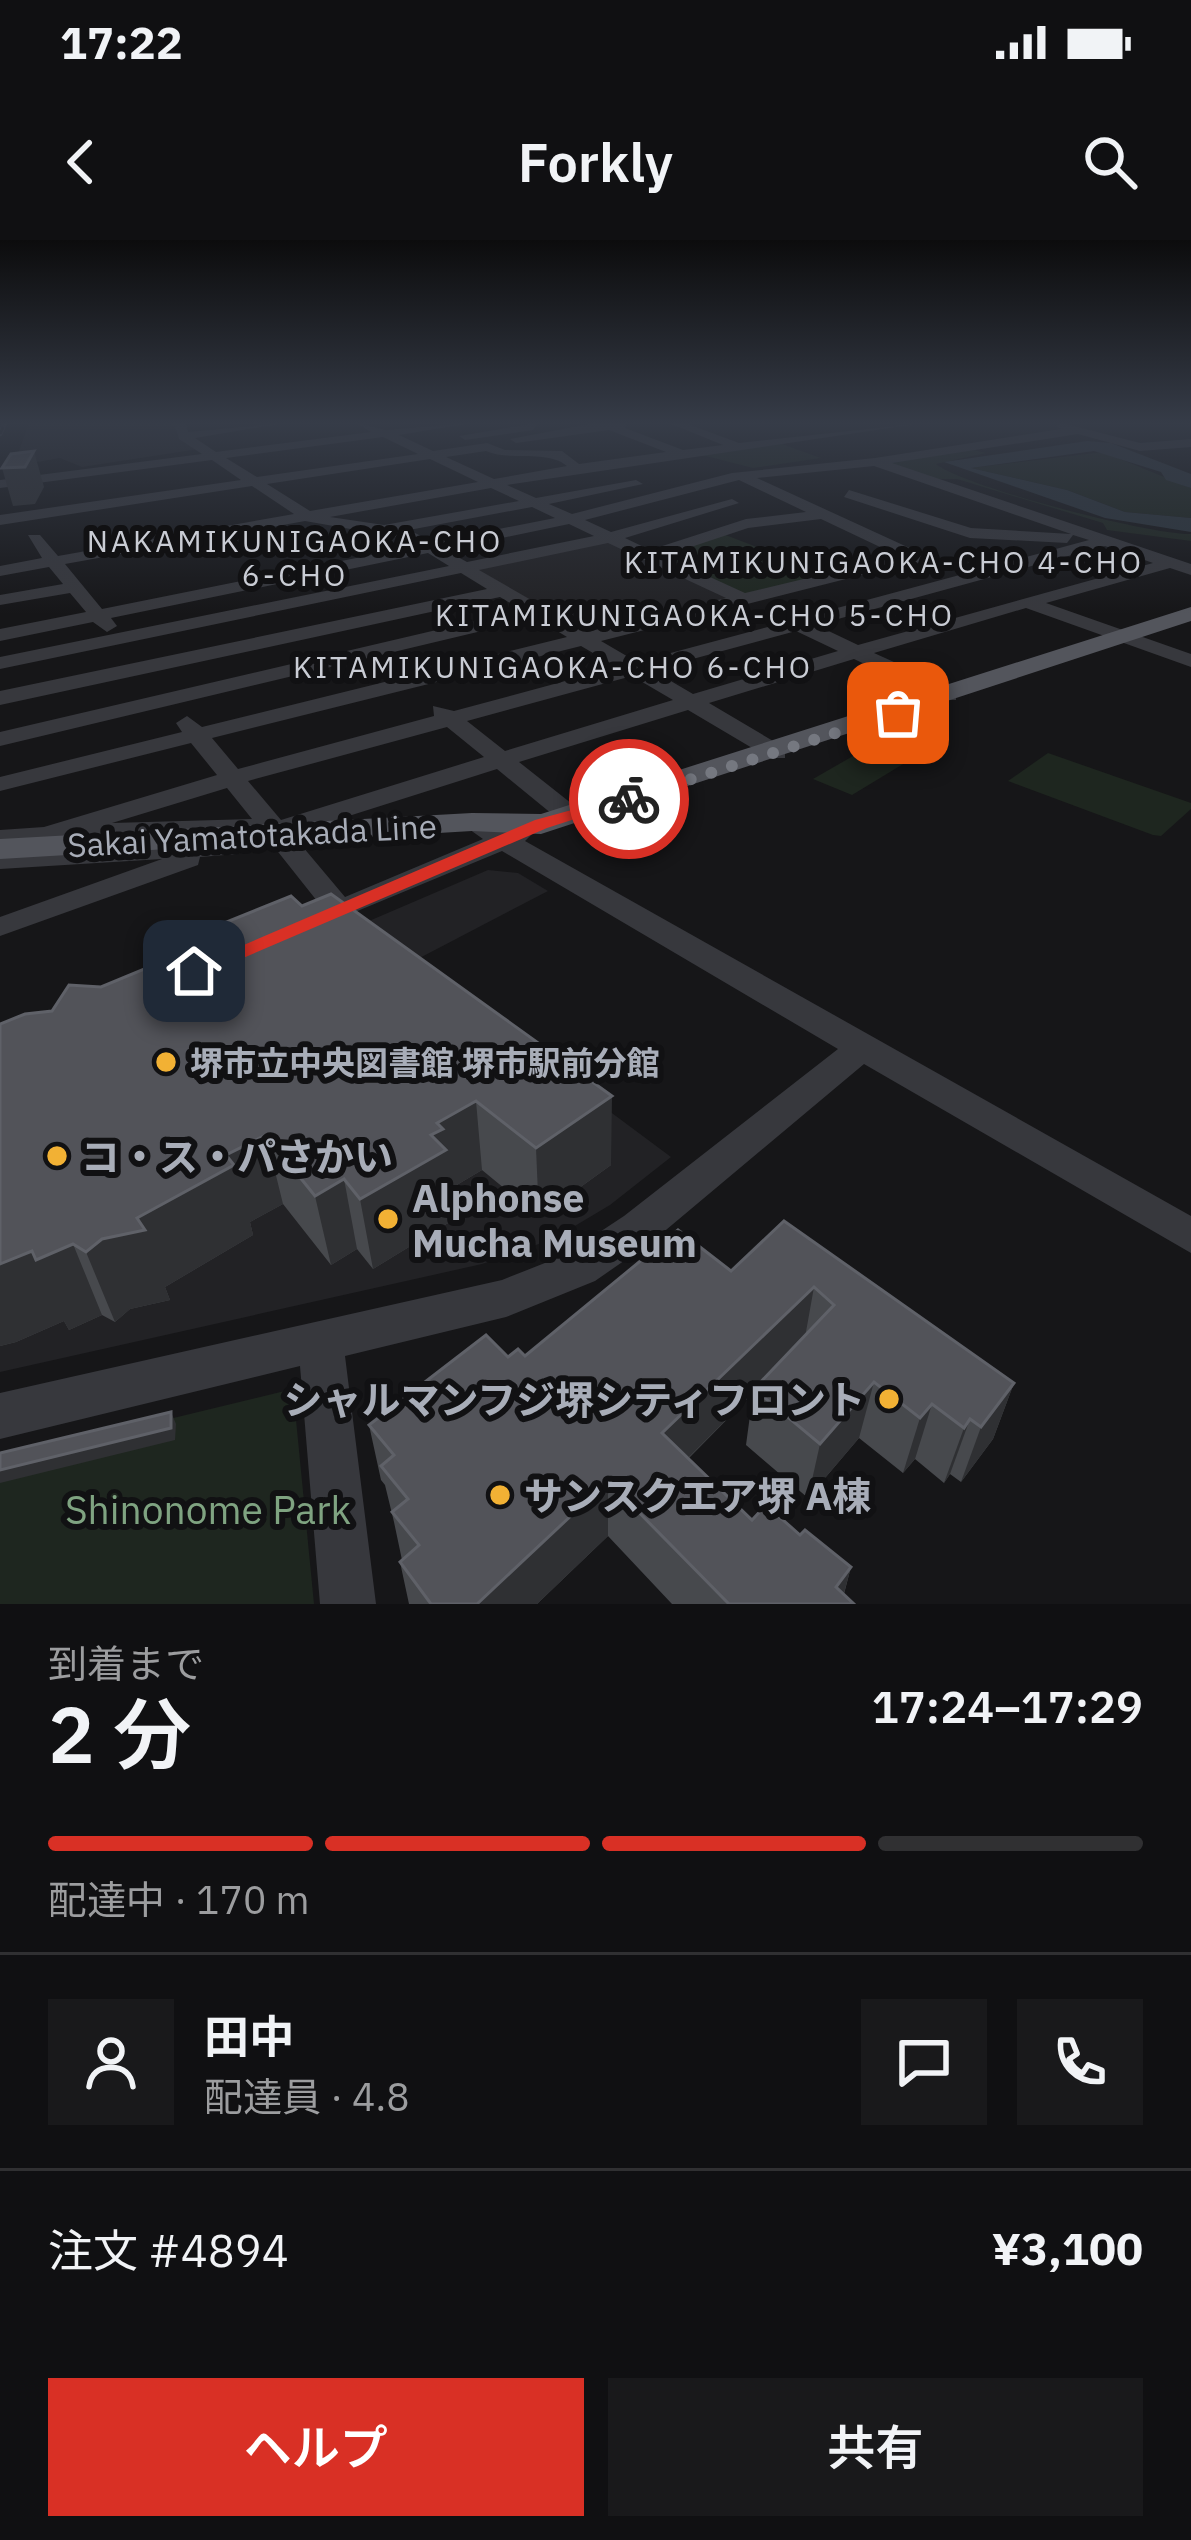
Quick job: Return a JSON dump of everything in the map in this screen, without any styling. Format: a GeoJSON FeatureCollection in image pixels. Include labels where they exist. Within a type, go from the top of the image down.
{"type":"FeatureCollection","features":[{"type":"Feature","properties":{"kind":"main road","name":"Sakai Yamatotakada Line"},"geometry":{"type":"LineString","coordinates":[[0,849],[556,820],[778,754],[1191,614]]}},
{"type":"Feature","properties":{"kind":"street"},"geometry":{"type":"LineString","coordinates":[[57,487],[44,517],[54,562],[340,910]]}},
{"type":"Feature","properties":{"kind":"street"},"geometry":{"type":"LineString","coordinates":[[56,496],[121,487]]}},
{"type":"Feature","properties":{"kind":"street"},"geometry":{"type":"LineString","coordinates":[[252,487],[280,498],[304,516],[407,534],[778,754]]}},
{"type":"Feature","properties":{"kind":"street"},"geometry":{"type":"LineString","coordinates":[[0,520],[283,487]]}},
{"type":"Feature","properties":{"kind":"street"},"geometry":{"type":"LineString","coordinates":[[0,571],[484,487]]}},
{"type":"Feature","properties":{"kind":"street"},"geometry":{"type":"LineString","coordinates":[[511,487],[568,520],[948,695]]}},
{"type":"Feature","properties":{"kind":"street"},"geometry":{"type":"LineString","coordinates":[[382,530],[620,487]]}},
{"type":"Feature","properties":{"kind":"street"},"geometry":{"type":"LineString","coordinates":[[0,635],[568,520],[695,487]]}},
{"type":"Feature","properties":{"kind":"street"},"geometry":{"type":"LineString","coordinates":[[709,487],[761,522]]}},
{"type":"Feature","properties":{"kind":"street"},"geometry":{"type":"LineString","coordinates":[[765,487],[965,580],[1191,661]]}},
{"type":"Feature","properties":{"kind":"street"},"geometry":{"type":"LineString","coordinates":[[838,487],[970,533],[1109,541]]}},
{"type":"Feature","properties":{"kind":"street"},"geometry":{"type":"LineString","coordinates":[[800,502],[875,487]]}},
{"type":"Feature","properties":{"kind":"street"},"geometry":{"type":"LineString","coordinates":[[955,487],[1191,570]]}},
{"type":"Feature","properties":{"kind":"street"},"geometry":{"type":"LineString","coordinates":[[280,498],[303,494]]}},
{"type":"Feature","properties":{"kind":"street"},"geometry":{"type":"LineString","coordinates":[[0,663],[609,538],[732,503]]}},
{"type":"Feature","properties":{"kind":"street"},"geometry":{"type":"LineString","coordinates":[[922,518],[995,504]]}},
{"type":"Feature","properties":{"kind":"street"},"geometry":{"type":"LineString","coordinates":[[948,526],[1019,512]]}},
{"type":"Feature","properties":{"kind":"street"},"geometry":{"type":"LineString","coordinates":[[649,556],[761,522],[824,514]]}},
{"type":"Feature","properties":{"kind":"street"},"geometry":{"type":"LineString","coordinates":[[44,836],[232,778],[1109,541]]}},
{"type":"Feature","properties":{"kind":"street"},"geometry":{"type":"LineString","coordinates":[[0,784],[914,557]]}},
{"type":"Feature","properties":{"kind":"street"},"geometry":{"type":"LineString","coordinates":[[0,927],[216,848],[1167,564]]}},
{"type":"Feature","properties":{"kind":"street"},"geometry":{"type":"LineString","coordinates":[[277,936],[556,820],[502,760],[279,581]]}},
{"type":"Feature","properties":{"kind":"street"},"geometry":{"type":"LineString","coordinates":[[0,600],[74,586]]}},
{"type":"Feature","properties":{"kind":"street"},"geometry":{"type":"LineString","coordinates":[[0,698],[503,591]]}},
{"type":"Feature","properties":{"kind":"street"},"geometry":{"type":"LineString","coordinates":[[0,739],[537,611]]}},
{"type":"Feature","properties":{"kind":"street"},"geometry":{"type":"LineString","coordinates":[[472,822],[1191,1236]]}},
{"type":"Feature","properties":{"kind":"street"},"geometry":{"type":"LineString","coordinates":[[0,838],[239,824],[276,833]]}},
{"type":"Feature","properties":{"kind":"street"},"geometry":{"type":"LineString","coordinates":[[0,861],[216,848]]}},
{"type":"Feature","properties":{"kind":"street"},"geometry":{"type":"LineString","coordinates":[[0,1416],[506,1298],[580,1268],[639,1228],[864,1046]]}},
{"type":"Feature","properties":{"kind":"street"},"geometry":{"type":"LineString","coordinates":[[320,1340],[348,1604]]}},
{"type":"Feature","properties":{"kind":"shaded area"},"geometry":{"type":"Polygon","coordinates":[[[1015,487],[1052,487],[1125,512],[1191,518],[1191,532],[1105,518],[1015,487]]]}},
{"type":"Feature","properties":{"kind":"shaded area"},"geometry":{"type":"Polygon","coordinates":[[[608,541],[732,599],[635,623],[611,611],[566,623],[474,568],[608,541]]]}},
{"type":"Feature","properties":{"kind":"shaded area"},"geometry":{"type":"Polygon","coordinates":[[[488,870],[518,873],[548,891],[410,963],[671,1157],[610,1205],[553,1239],[482,1264],[0,1372],[0,1079],[488,870]]]}},
{"type":"Feature","properties":{"kind":"green space"},"geometry":{"type":"Polygon","coordinates":[[[982,487],[1138,527],[1191,534],[1191,541],[1107,530],[1103,523],[982,487]]]}},
{"type":"Feature","properties":{"kind":"green space"},"geometry":{"type":"Polygon","coordinates":[[[1052,487],[1188,487],[1191,518],[1125,512],[1052,487]]]}},
{"type":"Feature","properties":{"kind":"green space"},"geometry":{"type":"Polygon","coordinates":[[[723,534],[830,575],[747,595],[659,557],[723,534]]]}},
{"type":"Feature","properties":{"kind":"green space"},"geometry":{"type":"Polygon","coordinates":[[[874,744],[913,758],[852,795],[813,779],[874,744]]]}},
{"type":"Feature","properties":{"kind":"green space"},"geometry":{"type":"Polygon","coordinates":[[[1048,753],[1191,803],[1191,809],[1161,836],[1153,835],[1008,781],[1048,753]]]}},
{"type":"Feature","properties":{"kind":"green space","name":"Shinonome Park"},"geometry":{"type":"Polygon","coordinates":[[[293,1389],[314,1604],[0,1604],[0,1460],[293,1389]]]}},
{"type":"Feature","properties":{"kind":"building"},"geometry":{"type":"Polygon","coordinates":[[[331,894],[612,1096],[536,1148],[476,1101],[437,1123],[443,1129],[431,1135],[446,1150],[360,1199],[344,1179],[315,1196],[266,1135],[226,1155],[234,1165],[137,1218],[145,1230],[102,1239],[86,1252],[73,1244],[36,1260],[32,1251],[0,1264],[0,1024],[25,1014],[52,1011],[69,985],[101,987],[205,944],[197,934],[291,896],[302,906],[331,894]]]}},
{"type":"Feature","properties":{"kind":"building"},"geometry":{"type":"Polygon","coordinates":[[[784,1221],[1014,1383],[981,1427],[970,1419],[964,1428],[932,1404],[920,1418],[874,1382],[820,1444],[754,1389],[834,1305],[814,1287],[662,1433],[752,1520],[766,1505],[800,1535],[805,1530],[851,1567],[836,1587],[854,1604],[729,1604],[608,1481],[477,1604],[431,1604],[400,1562],[419,1545],[392,1512],[408,1499],[381,1466],[394,1455],[369,1425],[486,1335],[508,1357],[518,1349],[525,1356],[678,1230],[731,1271],[784,1221]]]}},
{"type":"Feature","properties":{"kind":"building"},"geometry":{"type":"Polygon","coordinates":[[[171,1412],[171,1428],[0,1470],[0,1453],[171,1412]]]}},
{"type":"Feature","properties":{"kind":"way so far"},"geometry":{"type":"LineString","coordinates":[[629,799],[898,713]]}},
{"type":"Feature","properties":{"kind":"place","name":"堺市立中央図書館 堺市駅前分館"},"geometry":{"type":"Point","coordinates":[166,1062]}},
{"type":"Feature","properties":{"kind":"place","name":"コ・ス・パさかい"},"geometry":{"type":"Point","coordinates":[57,1156]}},
{"type":"Feature","properties":{"kind":"place","name":"Alphonse Mucha Museum"},"geometry":{"type":"Point","coordinates":[388,1219]}},
{"type":"Feature","properties":{"kind":"place","name":"シャルマンフジ堺シティフロント"},"geometry":{"type":"Point","coordinates":[889,1399]}},
{"type":"Feature","properties":{"kind":"place","name":"サンスクエア堺 A棟"},"geometry":{"type":"Point","coordinates":[500,1495]}},
{"type":"Feature","properties":{"kind":"district","name":"NAKAMIKUNIGAOKA-CHO 6-CHO"},"geometry":{"type":"Point","coordinates":[295,557]}},
{"type":"Feature","properties":{"kind":"district","name":"KITAMIKUNIGAOKA-CHO 4-CHO"},"geometry":{"type":"Point","coordinates":[884,561]}},
{"type":"Feature","properties":{"kind":"district","name":"KITAMIKUNIGAOKA-CHO 5-CHO"},"geometry":{"type":"Point","coordinates":[695,614]}},
{"type":"Feature","properties":{"kind":"district","name":"KITAMIKUNIGAOKA-CHO 6-CHO"},"geometry":{"type":"Point","coordinates":[553,666]}},
{"type":"Feature","properties":{"kind":"route"},"geometry":{"type":"LineString","coordinates":[[194,971],[541,824],[629,799]]}}]}
